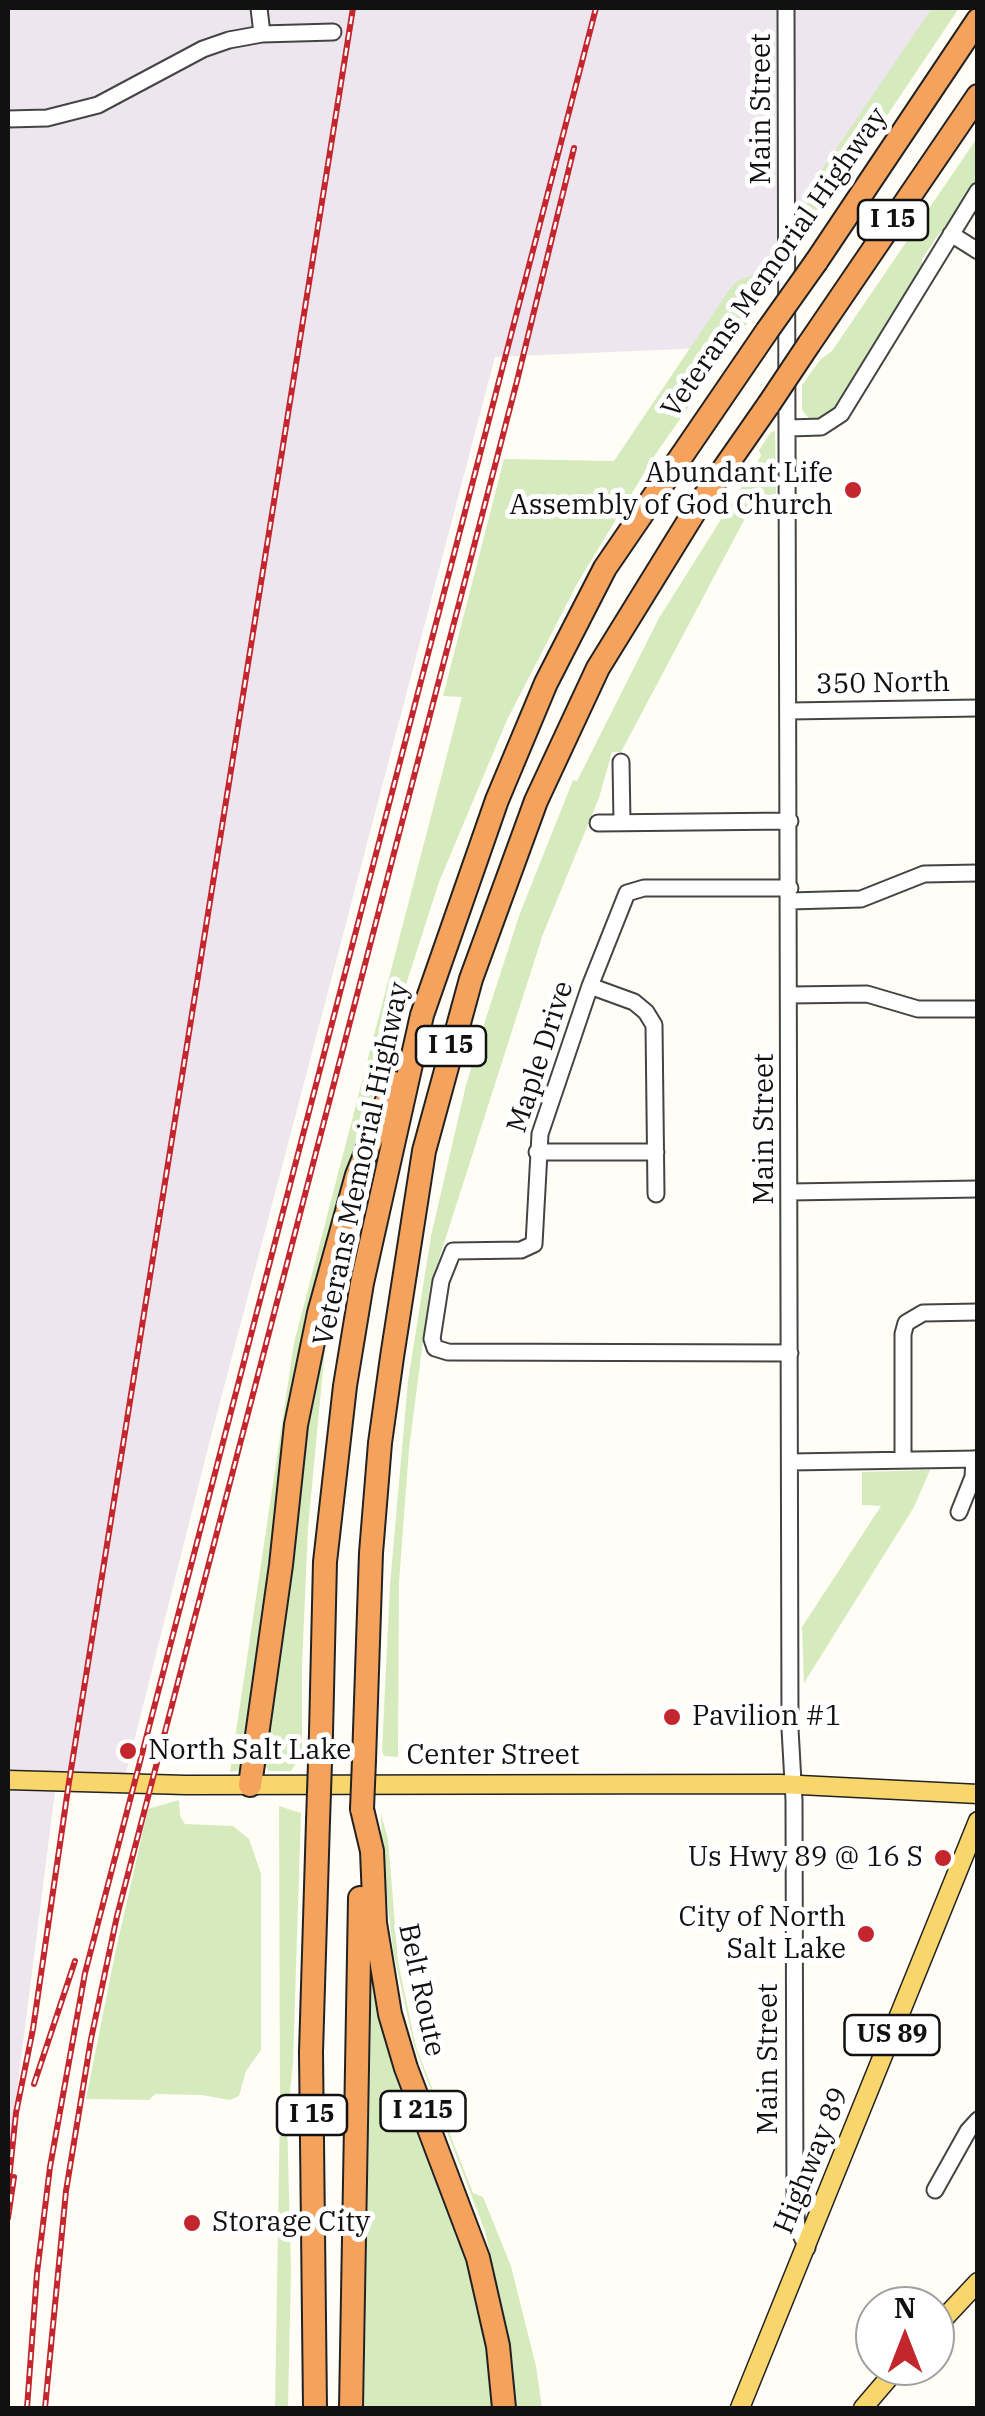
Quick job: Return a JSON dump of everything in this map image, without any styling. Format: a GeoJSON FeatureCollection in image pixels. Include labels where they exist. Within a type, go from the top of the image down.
{"type":"FeatureCollection","features":[{"type":"Feature","properties":{"kind":"highway","name":"Veterans Memorial Highway"},"geometry":{"type":"LineString","coordinates":[[315,2408],[312,2052],[325,1562],[345,1386],[362,1283],[422,1015],[490,818],[546,683],[605,568],[978,20]]}},
{"type":"Feature","properties":{"kind":"highway","name":"Veterans Memorial Highway"},"geometry":{"type":"LineString","coordinates":[[351,2408],[362,1809],[371,1553],[380,1443],[424,1151],[455,1034],[471,978],[536,801],[598,668],[698,506],[978,96]]}},
{"type":"Feature","properties":{"kind":"highway"},"geometry":{"type":"LineString","coordinates":[[250,1785],[296,1425],[319,1313],[357,1175],[422,1015]]}},
{"type":"Feature","properties":{"kind":"highway","name":"Belt Route"},"geometry":{"type":"LineString","coordinates":[[362,1809],[372,1851],[375,1924],[390,2014],[406,2068],[483,2275],[498,2346],[504,2408]]}},
{"type":"Feature","properties":{"kind":"main road","name":"Center Street"},"geometry":{"type":"LineString","coordinates":[[8,1780],[250,1785],[793,1786],[916,1788],[978,1794]]}},
{"type":"Feature","properties":{"kind":"main road","name":"Highway 89"},"geometry":{"type":"LineString","coordinates":[[740,2408],[978,1821]]}},
{"type":"Feature","properties":{"kind":"main road"},"geometry":{"type":"LineString","coordinates":[[955,2307],[978,2282]]}},
{"type":"Feature","properties":{"kind":"main road"},"geometry":{"type":"LineString","coordinates":[[863,2408],[882,2386]]}},
{"type":"Feature","properties":{"kind":"street"},"geometry":{"type":"LineString","coordinates":[[259,8],[262,34]]}},
{"type":"Feature","properties":{"kind":"street","name":"Main Street"},"geometry":{"type":"LineString","coordinates":[[786,8],[794,2205],[796,2226],[806,2248]]}},
{"type":"Feature","properties":{"kind":"street"},"geometry":{"type":"LineString","coordinates":[[8,119],[47,118],[82,111],[122,95],[203,49],[262,34],[332,32]]}},
{"type":"Feature","properties":{"kind":"street"},"geometry":{"type":"LineString","coordinates":[[788,428],[821,426],[841,414],[978,190]]}},
{"type":"Feature","properties":{"kind":"street"},"geometry":{"type":"LineString","coordinates":[[951,234],[978,251]]}},
{"type":"Feature","properties":{"kind":"street","name":"350 North"},"geometry":{"type":"LineString","coordinates":[[790,711],[978,708]]}},
{"type":"Feature","properties":{"kind":"street"},"geometry":{"type":"LineString","coordinates":[[620,762],[622,822]]}},
{"type":"Feature","properties":{"kind":"street"},"geometry":{"type":"LineString","coordinates":[[598,822],[790,821]]}},
{"type":"Feature","properties":{"kind":"street"},"geometry":{"type":"LineString","coordinates":[[790,894],[862,900],[918,876],[978,874]]}},
{"type":"Feature","properties":{"kind":"street","name":"Maple Drive"},"geometry":{"type":"LineString","coordinates":[[790,894],[644,888],[630,891],[590,986],[542,1127],[537,1152],[536,1236],[532,1246],[521,1250],[455,1250],[449,1256],[439,1290],[432,1333],[434,1346],[445,1352],[790,1353]]}},
{"type":"Feature","properties":{"kind":"street"},"geometry":{"type":"LineString","coordinates":[[590,986],[634,1002],[650,1017],[656,1034],[656,1194]]}},
{"type":"Feature","properties":{"kind":"street"},"geometry":{"type":"LineString","coordinates":[[790,995],[867,994],[918,1009],[978,1009]]}},
{"type":"Feature","properties":{"kind":"street"},"geometry":{"type":"LineString","coordinates":[[537,1152],[656,1152]]}},
{"type":"Feature","properties":{"kind":"street"},"geometry":{"type":"LineString","coordinates":[[790,1192],[978,1189]]}},
{"type":"Feature","properties":{"kind":"street"},"geometry":{"type":"LineString","coordinates":[[904,1460],[904,1326],[918,1313],[978,1312]]}},
{"type":"Feature","properties":{"kind":"street"},"geometry":{"type":"LineString","coordinates":[[790,1462],[976,1459],[959,1512]]}},
{"type":"Feature","properties":{"kind":"street"},"geometry":{"type":"LineString","coordinates":[[935,2190],[967,2147],[978,2120]]}},
{"type":"Feature","properties":{"kind":"shaded area"},"geometry":{"type":"Polygon","coordinates":[[[8,8],[958,8],[727,347],[495,357],[121,1793],[55,1792],[8,2161],[8,8]]]}},
{"type":"Feature","properties":{"kind":"green space"},"geometry":{"type":"Polygon","coordinates":[[[932,8],[959,8],[802,243],[802,199],[932,8]]]}},
{"type":"Feature","properties":{"kind":"green space"},"geometry":{"type":"Polygon","coordinates":[[[977,138],[977,178],[922,259],[922,266],[837,409],[812,422],[802,410],[802,385],[820,360],[832,351],[977,138]]]}},
{"type":"Feature","properties":{"kind":"green space"},"geometry":{"type":"Polygon","coordinates":[[[764,274],[774,285],[657,452],[578,582],[507,720],[439,882],[352,1168],[242,1770],[230,1772],[294,1343],[462,697],[443,696],[504,459],[614,461],[729,290],[737,281],[764,274]]]}},
{"type":"Feature","properties":{"kind":"green space"},"geometry":{"type":"Polygon","coordinates":[[[775,431],[776,495],[764,496],[750,509],[621,752],[612,752],[599,798],[543,934],[430,1287],[409,1449],[399,1582],[398,1757],[384,1756],[390,1585],[408,1381],[431,1236],[466,1085],[519,916],[573,780],[577,781],[659,618],[761,456],[759,450],[775,431]]]}},
{"type":"Feature","properties":{"kind":"green space"},"geometry":{"type":"Polygon","coordinates":[[[327,1327],[308,1528],[302,1754],[291,1771],[269,1771],[265,1766],[273,1683],[304,1444],[327,1327]]]}},
{"type":"Feature","properties":{"kind":"green space"},"geometry":{"type":"Polygon","coordinates":[[[930,1470],[914,1507],[804,1683],[802,1627],[881,1506],[862,1505],[862,1472],[930,1470]]]}},
{"type":"Feature","properties":{"kind":"green space"},"geometry":{"type":"Polygon","coordinates":[[[179,1800],[185,1824],[233,1826],[249,1839],[261,1874],[261,2050],[246,2071],[239,2096],[230,2100],[155,2094],[149,2100],[86,2099],[148,1809],[179,1800]]]}},
{"type":"Feature","properties":{"kind":"green space"},"geometry":{"type":"Polygon","coordinates":[[[279,1806],[301,1813],[293,2062],[287,2120],[291,2269],[288,2408],[275,2408],[279,1806]]]}},
{"type":"Feature","properties":{"kind":"green space"},"geometry":{"type":"Polygon","coordinates":[[[381,1814],[388,1839],[398,1962],[416,2047],[473,2193],[483,2197],[511,2266],[536,2366],[542,2408],[515,2408],[513,2363],[485,2231],[414,2045],[393,1950],[381,1814]]]}},
{"type":"Feature","properties":{"kind":"green space"},"geometry":{"type":"Polygon","coordinates":[[[372,1962],[468,2255],[490,2349],[495,2408],[364,2408],[372,1962]]]}},
{"type":"Feature","properties":{"kind":"railway"},"geometry":{"type":"LineString","coordinates":[[8,2189],[16,2113],[33,2029],[69,1782],[353,8]]}},
{"type":"Feature","properties":{"kind":"railway"},"geometry":{"type":"LineString","coordinates":[[27,2408],[50,2167],[85,1973],[596,8]]}},
{"type":"Feature","properties":{"kind":"railway"},"geometry":{"type":"LineString","coordinates":[[45,2408],[66,2191],[91,2039],[117,1916],[517,381],[574,148]]}},
{"type":"Feature","properties":{"kind":"railway"},"geometry":{"type":"LineString","coordinates":[[34,2084],[75,1961]]}},
{"type":"Feature","properties":{"kind":"railway"},"geometry":{"type":"LineString","coordinates":[[8,2218],[14,2177]]}},
{"type":"Feature","properties":{"kind":"place","name":"Abundant Life Assembly of God Church"},"geometry":{"type":"Point","coordinates":[853,490]}},
{"type":"Feature","properties":{"kind":"place","name":"Pavilion #1"},"geometry":{"type":"Point","coordinates":[672,1717]}},
{"type":"Feature","properties":{"kind":"place","name":"North Salt Lake"},"geometry":{"type":"Point","coordinates":[128,1751]}},
{"type":"Feature","properties":{"kind":"place","name":"Us Hwy 89 @ 16 S"},"geometry":{"type":"Point","coordinates":[943,1858]}},
{"type":"Feature","properties":{"kind":"place","name":"City of North Salt Lake"},"geometry":{"type":"Point","coordinates":[866,1934]}},
{"type":"Feature","properties":{"kind":"place","name":"Storage City"},"geometry":{"type":"Point","coordinates":[192,2223]}}]}
